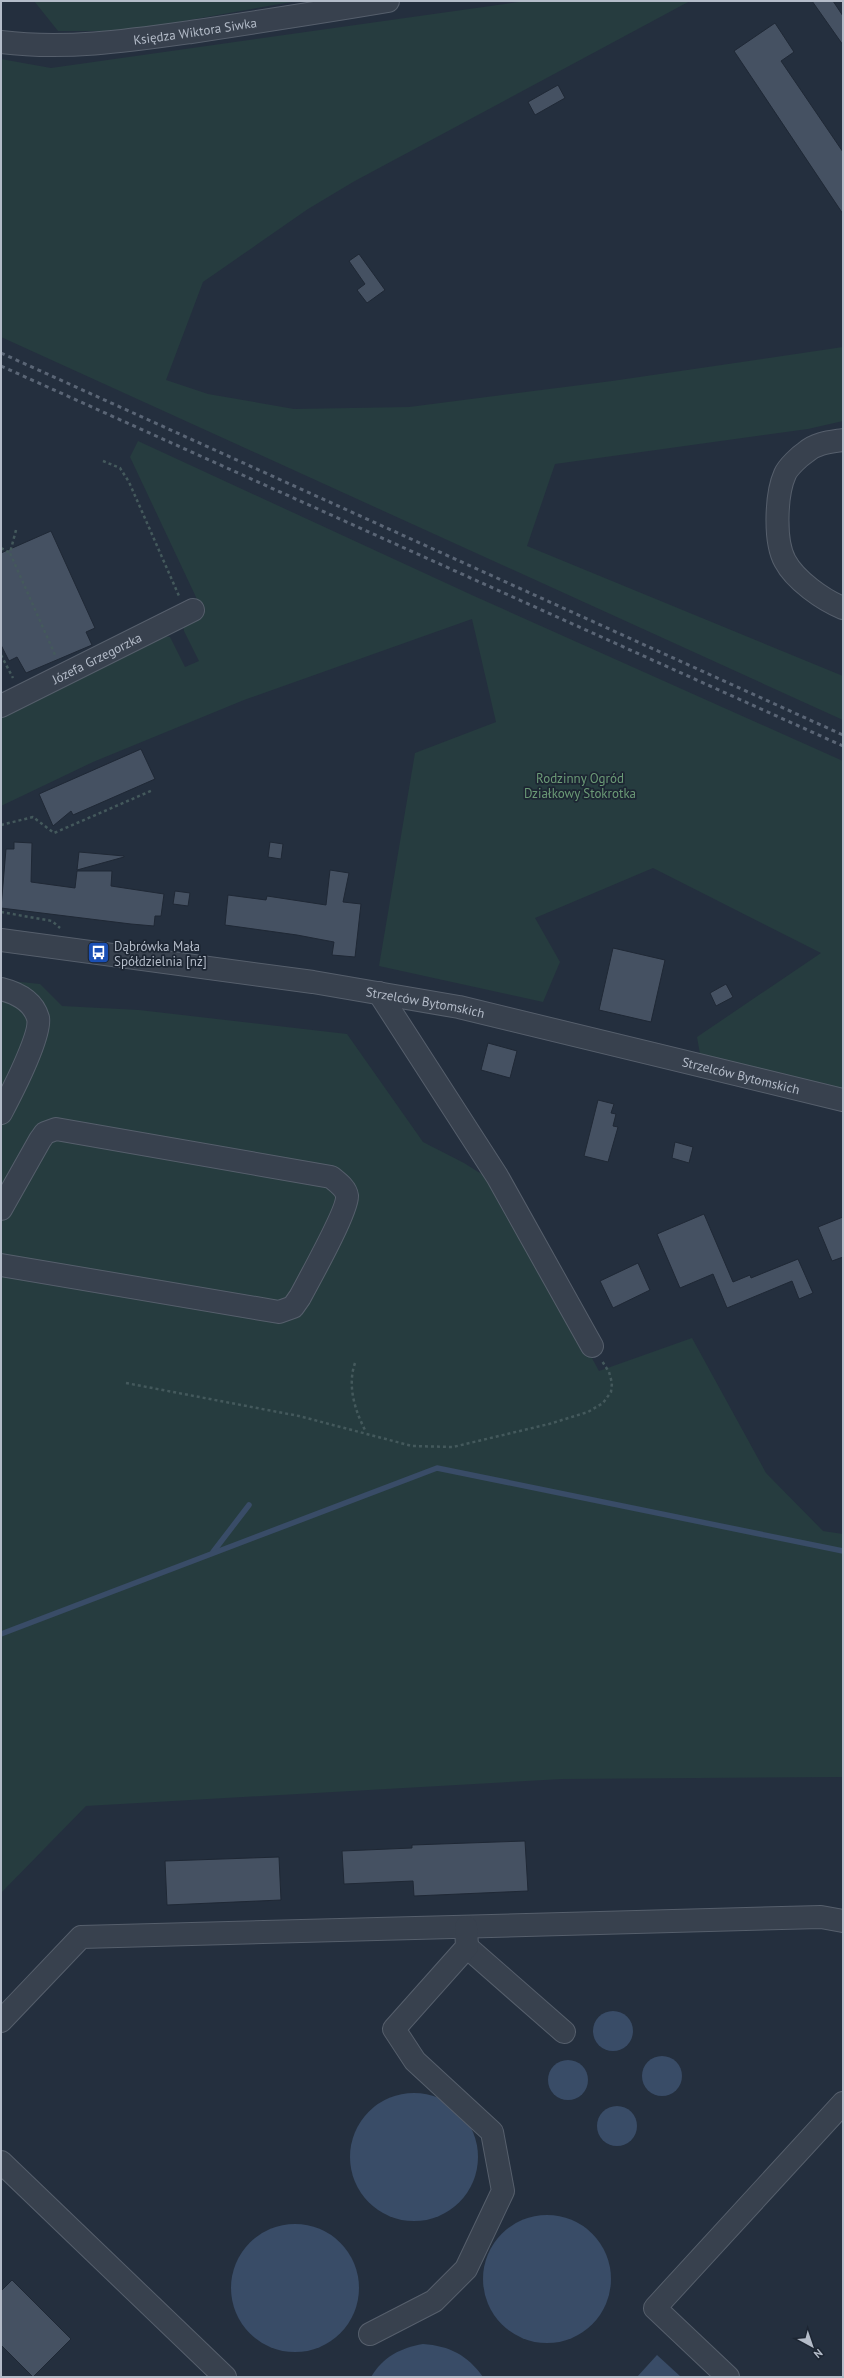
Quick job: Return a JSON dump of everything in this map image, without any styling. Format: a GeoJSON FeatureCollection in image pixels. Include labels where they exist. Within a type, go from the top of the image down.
{"type":"FeatureCollection","features":[{"type":"Feature","properties":{"kind":"street","name":"Księdza Wiktora Siwka"},"geometry":{"type":"LineString","coordinates":[[1,42],[48,46],[75,46],[257,22],[388,1]]}},
{"type":"Feature","properties":{"kind":"street"},"geometry":{"type":"LineString","coordinates":[[843,440],[824,443],[806,451],[785,474],[778,509],[777,534],[785,561],[811,590],[831,603],[843,608]]}},
{"type":"Feature","properties":{"kind":"street","name":"Józefa Grzegorzka"},"geometry":{"type":"LineString","coordinates":[[1,706],[64,676],[190,611]]}},
{"type":"Feature","properties":{"kind":"street","name":"Strzelców Bytomskich"},"geometry":{"type":"LineString","coordinates":[[1,940],[379,993],[459,1007],[841,1103]]}},
{"type":"Feature","properties":{"kind":"street"},"geometry":{"type":"LineString","coordinates":[[1,989],[25,998],[35,1011],[38,1019],[35,1036],[1,1113]]}},
{"type":"Feature","properties":{"kind":"street"},"geometry":{"type":"LineString","coordinates":[[379,993],[497,1176],[592,1346]]}},
{"type":"Feature","properties":{"kind":"street"},"geometry":{"type":"LineString","coordinates":[[1,1209],[40,1140],[45,1133],[56,1129],[331,1177],[345,1190],[347,1197],[342,1212],[300,1297],[293,1306],[279,1312],[1,1265]]}},
{"type":"Feature","properties":{"kind":"street"},"geometry":{"type":"LineString","coordinates":[[1,2021],[81,1937],[466,1937],[821,1917],[843,1920]]}},
{"type":"Feature","properties":{"kind":"street"},"geometry":{"type":"LineString","coordinates":[[466,1937],[564,2032]]}},
{"type":"Feature","properties":{"kind":"street"},"geometry":{"type":"LineString","coordinates":[[370,2334],[434,2301],[466,2269],[503,2191],[492,2132],[415,2061],[394,2029],[466,1937]]}},
{"type":"Feature","properties":{"kind":"street"},"geometry":{"type":"LineString","coordinates":[[728,2377],[655,2308],[843,2103]]}},
{"type":"Feature","properties":{"kind":"street"},"geometry":{"type":"LineString","coordinates":[[1,2162],[225,2377]]}},
{"type":"Feature","properties":{"kind":"path"},"geometry":{"type":"LineString","coordinates":[[103,461],[120,468],[129,482],[190,611]]}},
{"type":"Feature","properties":{"kind":"path"},"geometry":{"type":"LineString","coordinates":[[10,553],[16,530]]}},
{"type":"Feature","properties":{"kind":"path"},"geometry":{"type":"LineString","coordinates":[[1,548],[10,553],[64,676]]}},
{"type":"Feature","properties":{"kind":"path"},"geometry":{"type":"LineString","coordinates":[[1,655],[22,696]]}},
{"type":"Feature","properties":{"kind":"path"},"geometry":{"type":"LineString","coordinates":[[1,825],[34,817],[54,833],[153,790]]}},
{"type":"Feature","properties":{"kind":"path"},"geometry":{"type":"LineString","coordinates":[[1,912],[52,921],[60,928]]}},
{"type":"Feature","properties":{"kind":"path"},"geometry":{"type":"LineString","coordinates":[[126,1383],[298,1416],[366,1432],[412,1446],[453,1447],[550,1424],[588,1412],[603,1403],[611,1392],[612,1383],[609,1372],[592,1346]]}},
{"type":"Feature","properties":{"kind":"path"},"geometry":{"type":"LineString","coordinates":[[355,1363],[350,1376],[353,1396],[358,1417],[366,1432]]}},
{"type":"Feature","properties":{"kind":"green space"},"geometry":{"type":"Polygon","coordinates":[[[34,1],[297,1],[127,31],[58,31],[34,1]]]}},
{"type":"Feature","properties":{"kind":"green space"},"geometry":{"type":"Polygon","coordinates":[[[526,1],[690,1],[353,182],[308,209],[203,282],[166,380],[208,394],[294,409],[409,407],[612,381],[843,347],[843,421],[808,429],[555,464],[527,546],[843,676],[843,720],[1,337],[1,59],[51,68],[526,1]]]}},
{"type":"Feature","properties":{"kind":"green space","name":"Rodzinny Ogród Działkowy Stokrotka"},"geometry":{"type":"Polygon","coordinates":[[[138,441],[474,596],[843,761],[843,1090],[700,1054],[697,1037],[821,953],[653,868],[535,918],[560,962],[543,1002],[379,966],[415,753],[496,722],[472,619],[244,700],[93,762],[1,806],[1,716],[160,635],[170,637],[185,667],[199,661],[184,631],[183,624],[203,612],[130,457],[138,441]]]}},
{"type":"Feature","properties":{"kind":"green space"},"geometry":{"type":"Polygon","coordinates":[[[1,980],[40,984],[62,1006],[139,1010],[347,1034],[423,1142],[464,1163],[496,1183],[599,1371],[692,1338],[766,1473],[823,1531],[843,1534],[843,1777],[562,1779],[86,1806],[1,1893],[1,980]]]}},
{"type":"Feature","properties":{"kind":"water"},"geometry":{"type":"Polygon","coordinates":[[[617,2011],[624,2014],[630,2020],[633,2031],[632,2039],[624,2048],[617,2051],[609,2051],[602,2048],[594,2039],[593,2027],[596,2020],[605,2012],[617,2011]]]}},
{"type":"Feature","properties":{"kind":"water"},"geometry":{"type":"Polygon","coordinates":[[[666,2056],[673,2059],[679,2065],[682,2076],[681,2084],[673,2093],[666,2096],[658,2096],[651,2093],[643,2084],[642,2072],[645,2065],[654,2057],[666,2056]]]}},
{"type":"Feature","properties":{"kind":"water"},"geometry":{"type":"Polygon","coordinates":[[[572,2060],[579,2063],[585,2069],[588,2080],[587,2088],[579,2097],[572,2100],[564,2100],[557,2097],[549,2088],[548,2076],[551,2069],[560,2061],[572,2060]]]}},
{"type":"Feature","properties":{"kind":"water"},"geometry":{"type":"Polygon","coordinates":[[[408,2093],[420,2093],[444,2100],[455,2107],[464,2116],[473,2132],[477,2145],[477,2169],[471,2187],[464,2198],[455,2207],[444,2214],[433,2218],[420,2221],[408,2221],[384,2214],[373,2207],[364,2198],[357,2187],[353,2176],[350,2163],[350,2151],[357,2127],[364,2116],[373,2107],[384,2100],[395,2096],[408,2093]]]}},
{"type":"Feature","properties":{"kind":"water"},"geometry":{"type":"Polygon","coordinates":[[[621,2106],[628,2109],[634,2115],[637,2126],[636,2134],[628,2143],[621,2146],[613,2146],[606,2143],[598,2134],[597,2122],[600,2115],[609,2107],[621,2106]]]}},
{"type":"Feature","properties":{"kind":"water"},"geometry":{"type":"Polygon","coordinates":[[[553,2215],[577,2222],[588,2229],[597,2238],[606,2254],[610,2266],[610,2292],[604,2309],[597,2320],[588,2329],[577,2336],[560,2342],[541,2343],[517,2336],[506,2329],[497,2320],[490,2309],[484,2292],[483,2273],[490,2249],[497,2238],[506,2229],[517,2222],[534,2216],[553,2215]]]}},
{"type":"Feature","properties":{"kind":"water"},"geometry":{"type":"Polygon","coordinates":[[[301,2224],[325,2231],[336,2238],[345,2247],[354,2263],[358,2275],[358,2301],[352,2318],[345,2329],[336,2338],[325,2345],[308,2351],[289,2352],[265,2345],[254,2338],[245,2329],[238,2318],[232,2301],[231,2282],[238,2258],[245,2247],[254,2238],[265,2231],[282,2225],[301,2224]]]}},
{"type":"Feature","properties":{"kind":"water"},"geometry":{"type":"Polygon","coordinates":[[[423,2344],[442,2347],[457,2353],[471,2363],[483,2377],[371,2377],[381,2364],[393,2354],[407,2348],[423,2344]]]}},
{"type":"Feature","properties":{"kind":"water"},"geometry":{"type":"Polygon","coordinates":[[[657,2355],[681,2377],[637,2377],[657,2355]]]}},
{"type":"Feature","properties":{"kind":"building"},"geometry":{"type":"Polygon","coordinates":[[[812,1],[833,1],[843,16],[843,45],[812,1]]]}},
{"type":"Feature","properties":{"kind":"building"},"geometry":{"type":"Polygon","coordinates":[[[775,23],[794,52],[781,61],[843,152],[843,214],[734,51],[775,23]]]}},
{"type":"Feature","properties":{"kind":"building"},"geometry":{"type":"Polygon","coordinates":[[[558,85],[565,98],[535,115],[528,102],[558,85]]]}},
{"type":"Feature","properties":{"kind":"building"},"geometry":{"type":"Polygon","coordinates":[[[359,254],[385,290],[367,303],[357,290],[365,284],[349,261],[359,254]]]}},
{"type":"Feature","properties":{"kind":"building"},"geometry":{"type":"Polygon","coordinates":[[[51,531],[95,628],[86,632],[92,645],[26,673],[17,657],[9,661],[1,645],[1,553],[51,531]]]}},
{"type":"Feature","properties":{"kind":"building"},"geometry":{"type":"Polygon","coordinates":[[[141,749],[155,779],[73,815],[71,811],[53,826],[39,794],[141,749]]]}},
{"type":"Feature","properties":{"kind":"building"},"geometry":{"type":"Polygon","coordinates":[[[14,842],[32,843],[31,882],[75,888],[77,871],[112,871],[111,886],[164,894],[161,916],[155,916],[154,926],[1,908],[6,849],[14,849],[14,842]]]}},
{"type":"Feature","properties":{"kind":"building"},"geometry":{"type":"Polygon","coordinates":[[[270,842],[283,844],[281,859],[268,857],[270,842]]]}},
{"type":"Feature","properties":{"kind":"building"},"geometry":{"type":"Polygon","coordinates":[[[79,852],[124,856],[124,857],[77,870],[79,852]]]}},
{"type":"Feature","properties":{"kind":"building"},"geometry":{"type":"Polygon","coordinates":[[[330,870],[349,873],[343,902],[361,904],[355,957],[332,955],[334,942],[297,935],[225,925],[228,895],[266,900],[267,896],[326,905],[330,870]]]}},
{"type":"Feature","properties":{"kind":"building"},"geometry":{"type":"Polygon","coordinates":[[[175,891],[190,893],[188,906],[173,904],[175,891]]]}},
{"type":"Feature","properties":{"kind":"building"},"geometry":{"type":"Polygon","coordinates":[[[613,948],[665,960],[651,1022],[599,1010],[613,948]]]}},
{"type":"Feature","properties":{"kind":"building"},"geometry":{"type":"Polygon","coordinates":[[[726,984],[733,997],[716,1006],[710,993],[726,984]]]}},
{"type":"Feature","properties":{"kind":"building"},"geometry":{"type":"Polygon","coordinates":[[[488,1043],[517,1051],[510,1078],[481,1070],[488,1043]]]}},
{"type":"Feature","properties":{"kind":"building"},"geometry":{"type":"Polygon","coordinates":[[[598,1100],[614,1104],[611,1113],[616,1114],[613,1126],[618,1127],[608,1162],[584,1156],[598,1100]]]}},
{"type":"Feature","properties":{"kind":"building"},"geometry":{"type":"Polygon","coordinates":[[[675,1142],[693,1147],[689,1163],[672,1158],[675,1142]]]}},
{"type":"Feature","properties":{"kind":"building"},"geometry":{"type":"Polygon","coordinates":[[[704,1214],[733,1282],[750,1275],[751,1278],[798,1259],[813,1293],[799,1299],[792,1281],[727,1308],[713,1274],[680,1288],[657,1234],[704,1214]]]}},
{"type":"Feature","properties":{"kind":"building"},"geometry":{"type":"Polygon","coordinates":[[[843,1217],[843,1257],[832,1261],[818,1227],[843,1217]]]}},
{"type":"Feature","properties":{"kind":"building"},"geometry":{"type":"Polygon","coordinates":[[[638,1263],[650,1290],[613,1308],[600,1281],[638,1263]]]}},
{"type":"Feature","properties":{"kind":"building"},"geometry":{"type":"Polygon","coordinates":[[[525,1841],[528,1891],[414,1896],[413,1881],[344,1884],[342,1851],[412,1848],[412,1845],[525,1841]]]}},
{"type":"Feature","properties":{"kind":"building"},"geometry":{"type":"Polygon","coordinates":[[[279,1857],[281,1900],[167,1905],[165,1861],[279,1857]]]}},
{"type":"Feature","properties":{"kind":"building"},"geometry":{"type":"Polygon","coordinates":[[[12,2280],[71,2339],[33,2377],[1,2345],[1,2291],[12,2280]]]}},
{"type":"Feature","properties":{"kind":"waterway"},"geometry":{"type":"LineString","coordinates":[[1,1634],[437,1468],[843,1551]]}},
{"type":"Feature","properties":{"kind":"waterway"},"geometry":{"type":"LineString","coordinates":[[213,1552],[249,1505]]}},
{"type":"Feature","properties":{"kind":"railway"},"geometry":{"type":"LineString","coordinates":[[1,353],[843,735]]}},
{"type":"Feature","properties":{"kind":"railway"},"geometry":{"type":"LineString","coordinates":[[1,366],[843,746]]}},
{"type":"Feature","properties":{"kind":"place","name":"Dąbrówka Mała Spółdzielnia [nż]"},"geometry":{"type":"Point","coordinates":[98,953]}}]}
